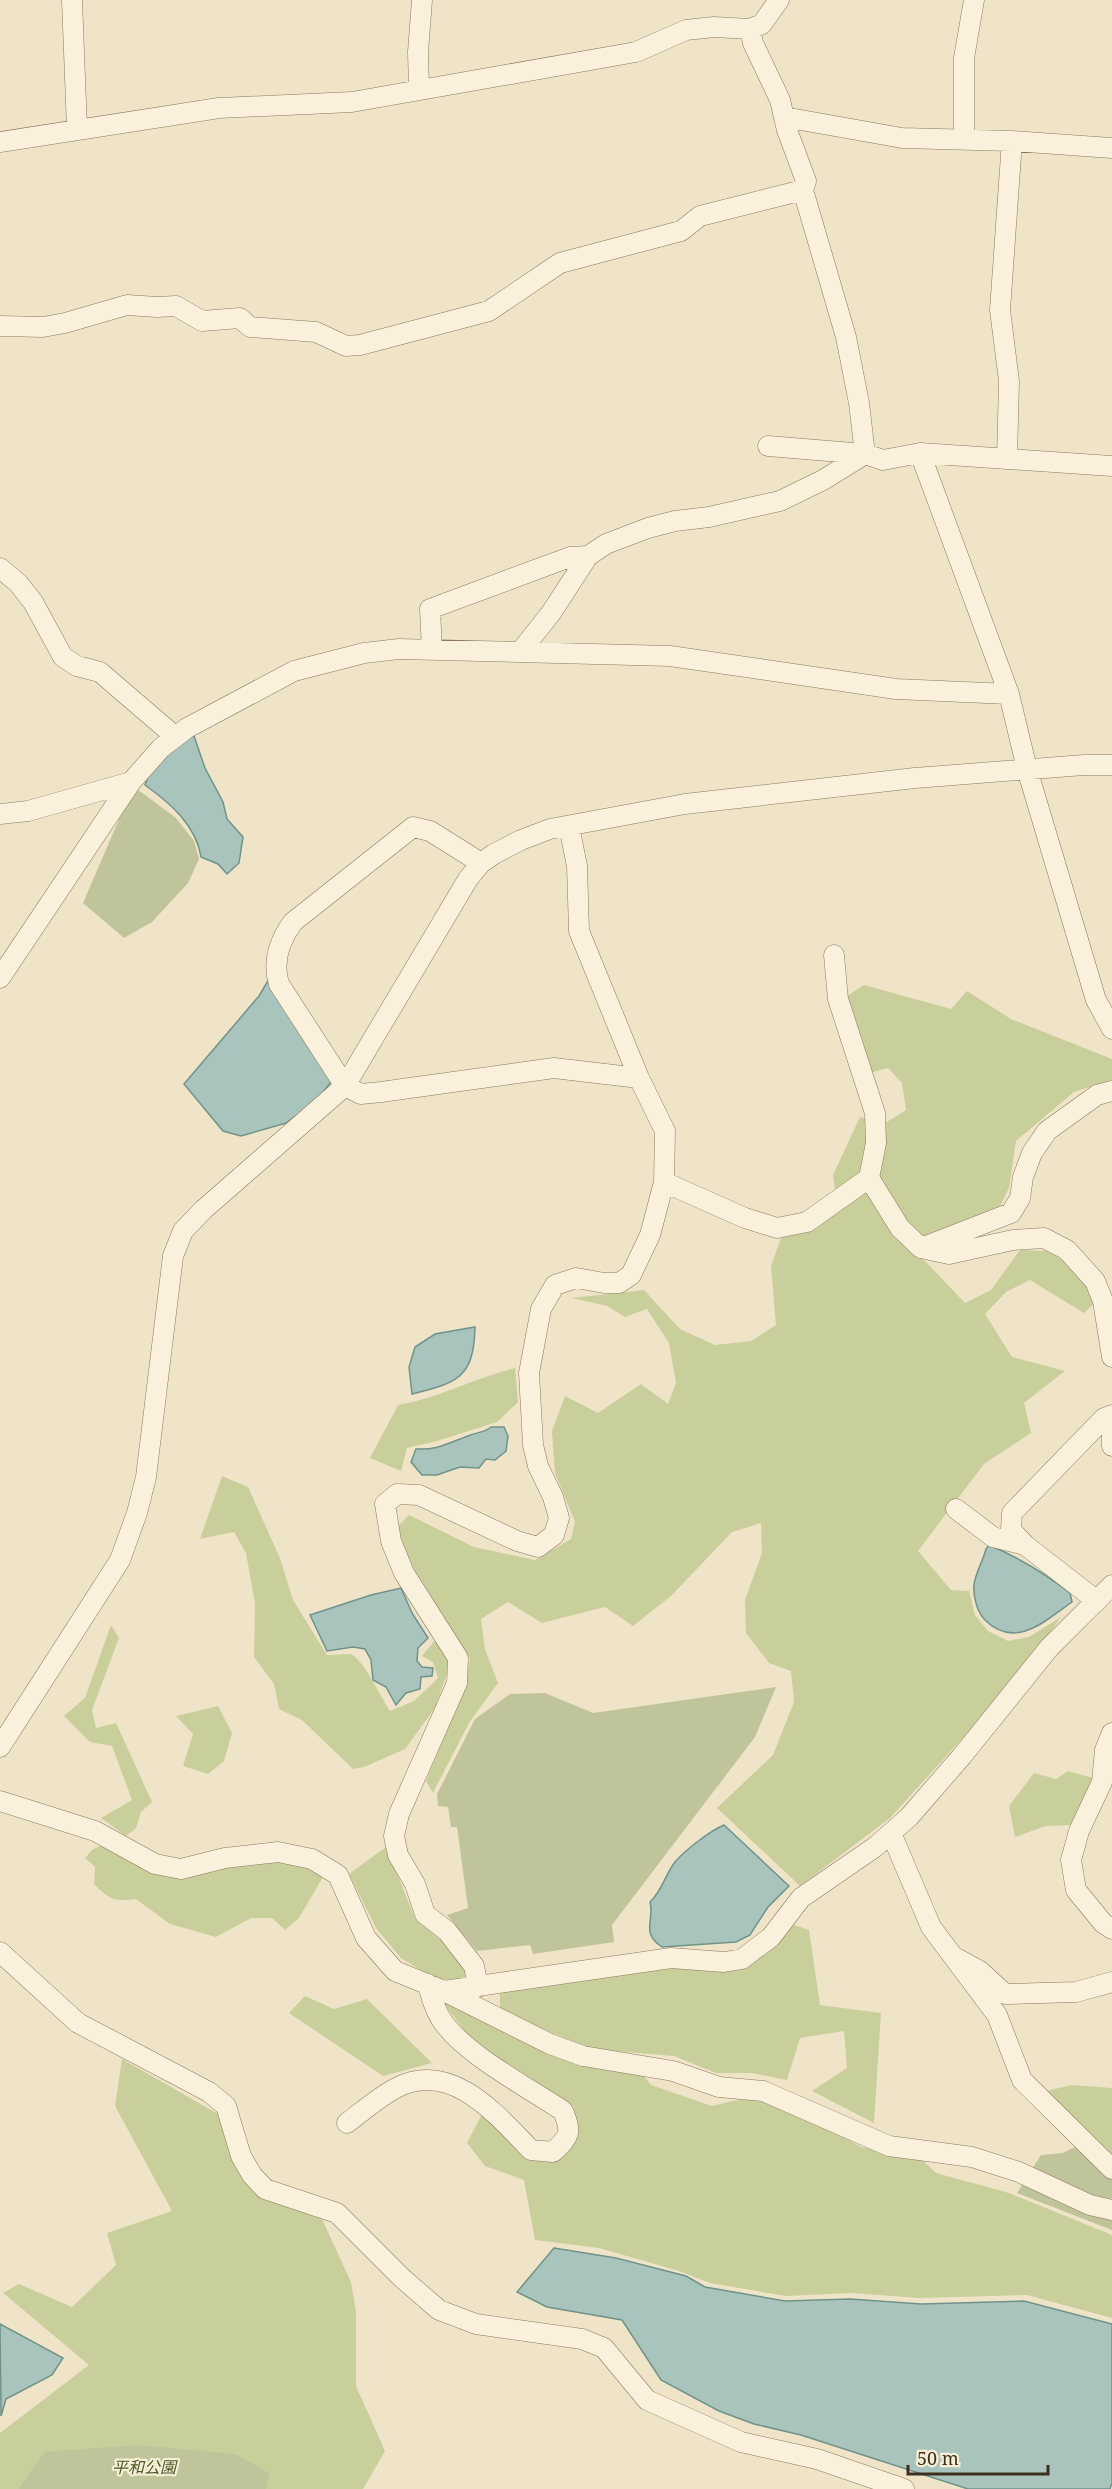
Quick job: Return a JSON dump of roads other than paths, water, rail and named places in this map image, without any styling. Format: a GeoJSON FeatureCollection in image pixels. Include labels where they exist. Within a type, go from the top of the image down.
{"type":"FeatureCollection","features":[{"type":"Feature","properties":{"kind":"street"},"geometry":{"type":"LineString","coordinates":[[72,0],[77,129]]}},
{"type":"Feature","properties":{"kind":"street"},"geometry":{"type":"LineString","coordinates":[[419,90],[418,52],[422,0]]}},
{"type":"Feature","properties":{"kind":"street"},"geometry":{"type":"LineString","coordinates":[[0,142],[219,108],[352,102],[636,52],[686,30],[714,27],[750,29],[762,24],[779,0]]}},
{"type":"Feature","properties":{"kind":"street"},"geometry":{"type":"LineString","coordinates":[[964,140],[964,58],[974,0]]}},
{"type":"Feature","properties":{"kind":"street"},"geometry":{"type":"LineString","coordinates":[[750,29],[753,43],[780,100],[806,181],[803,190],[846,337],[859,403],[865,454]]}},
{"type":"Feature","properties":{"kind":"street"},"geometry":{"type":"LineString","coordinates":[[784,117],[902,138],[1012,141],[1112,148]]}},
{"type":"Feature","properties":{"kind":"street"},"geometry":{"type":"LineString","coordinates":[[1007,459],[1009,381],[1000,310],[1012,141]]}},
{"type":"Feature","properties":{"kind":"street"},"geometry":{"type":"LineString","coordinates":[[0,326],[43,327],[127,305],[157,308],[176,306],[202,321],[240,318],[250,327],[316,332],[346,346],[360,345],[489,311],[560,263],[681,231],[700,216],[803,190]]}},
{"type":"Feature","properties":{"kind":"street"},"geometry":{"type":"LineString","coordinates":[[768,446],[865,454],[883,460],[920,453],[1112,466]]}},
{"type":"Feature","properties":{"kind":"street"},"geometry":{"type":"LineString","coordinates":[[920,453],[1009,694],[1027,769],[1096,1000],[1112,1029]]}},
{"type":"Feature","properties":{"kind":"street"},"geometry":{"type":"LineString","coordinates":[[520,652],[551,613],[588,556],[606,544],[648,528],[780,501],[823,480],[865,454]]}},
{"type":"Feature","properties":{"kind":"street"},"geometry":{"type":"LineString","coordinates":[[432,650],[430,609],[570,557],[588,556]]}},
{"type":"Feature","properties":{"kind":"street"},"geometry":{"type":"LineString","coordinates":[[0,568],[18,583],[33,602],[63,657],[77,666],[100,672],[171,733]]}},
{"type":"Feature","properties":{"kind":"street"},"geometry":{"type":"LineString","coordinates":[[0,978],[131,782],[161,748],[187,728],[294,671],[364,652],[399,650],[670,656],[896,689],[1009,694]]}},
{"type":"Feature","properties":{"kind":"street"},"geometry":{"type":"LineString","coordinates":[[0,1747],[120,1560],[137,1514],[146,1477],[173,1256],[183,1231],[203,1210],[345,1086],[468,879],[481,863],[521,840],[550,829],[685,804],[915,778],[1112,765]]}},
{"type":"Feature","properties":{"kind":"street"},"geometry":{"type":"LineString","coordinates":[[0,814],[28,811],[131,782]]}},
{"type":"Feature","properties":{"kind":"street"},"geometry":{"type":"LineString","coordinates":[[477,1987],[474,1966],[447,1931],[425,1914],[415,1884],[398,1855],[394,1836],[399,1814],[457,1683],[458,1658],[404,1573],[391,1541],[385,1504],[397,1494],[419,1495],[517,1541],[538,1547],[554,1535],[559,1518],[553,1497],[538,1466],[533,1445],[529,1373],[541,1309],[555,1285],[576,1278],[619,1283],[631,1275],[650,1235],[664,1182],[664,1131],[639,1078],[579,931],[577,866],[569,826]]}},
{"type":"Feature","properties":{"kind":"street"},"geometry":{"type":"LineString","coordinates":[[481,863],[429,831],[413,827],[293,922],[282,938],[276,973],[279,984],[345,1086],[361,1094],[554,1068],[639,1078]]}},
{"type":"Feature","properties":{"kind":"street"},"geometry":{"type":"LineString","coordinates":[[834,955],[838,999],[875,1113],[876,1143],[869,1178],[900,1228],[921,1248],[949,1254],[1013,1240],[1044,1238],[1067,1250],[1095,1281],[1103,1301],[1112,1358]]}},
{"type":"Feature","properties":{"kind":"street"},"geometry":{"type":"LineString","coordinates":[[921,1248],[1011,1213],[1020,1198],[1023,1177],[1032,1153],[1047,1131],[1097,1095],[1112,1091]]}},
{"type":"Feature","properties":{"kind":"street"},"geometry":{"type":"LineString","coordinates":[[664,1182],[745,1218],[777,1228],[807,1222],[869,1178]]}},
{"type":"Feature","properties":{"kind":"street"},"geometry":{"type":"LineString","coordinates":[[1096,1601],[1026,1545],[1011,1530],[1012,1513],[1104,1418],[1112,1415]]}},
{"type":"Feature","properties":{"kind":"street"},"geometry":{"type":"LineString","coordinates":[[1112,1423],[1112,1446]]}},
{"type":"Feature","properties":{"kind":"street"},"geometry":{"type":"LineString","coordinates":[[956,1509],[993,1537],[1026,1545]]}},
{"type":"Feature","properties":{"kind":"street"},"geometry":{"type":"LineString","coordinates":[[436,1987],[477,1987],[671,1959],[724,1962],[742,1959],[771,1937],[801,1898],[875,1847],[909,1817],[1049,1648],[1112,1586]]}},
{"type":"Feature","properties":{"kind":"street"},"geometry":{"type":"LineString","coordinates":[[1112,1733],[1105,1750],[1102,1782],[1079,1831],[1071,1860],[1076,1890],[1103,1923],[1112,1929]]}},
{"type":"Feature","properties":{"kind":"street"},"geometry":{"type":"LineString","coordinates":[[0,1800],[95,1832],[155,1864],[181,1869],[225,1858],[278,1852],[312,1859],[338,1875],[366,1938],[395,1971],[436,1987],[550,2044],[583,2056],[673,2071],[719,2087],[763,2091],[889,2146],[972,2157],[1019,2172],[1090,2205],[1112,2211]]}},
{"type":"Feature","properties":{"kind":"street"},"geometry":{"type":"LineString","coordinates":[[891,1833],[931,1927],[997,2015],[1022,2080],[1112,2169]]}},
{"type":"Feature","properties":{"kind":"street"},"geometry":{"type":"LineString","coordinates":[[0,1952],[78,2023],[209,2092],[226,2106],[242,2156],[252,2175],[265,2189],[337,2213],[402,2278],[439,2310],[476,2324],[582,2339],[604,2348],[648,2400],[741,2442],[817,2459],[904,2489]]}},
{"type":"Feature","properties":{"kind":"street"},"geometry":{"type":"LineString","coordinates":[[953,1957],[980,1971],[1005,1994],[1076,1992],[1112,1982]]}},
{"type":"Feature","properties":{"kind":"street"},"geometry":{"type":"LineString","coordinates":[[347,2123],[397,2087],[418,2081],[439,2081],[464,2090],[488,2106],[531,2150],[554,2152],[567,2139],[570,2128],[563,2111],[468,2048],[442,2021],[432,2001],[436,1987]]}},
{"type":"Feature","properties":{"kind":"water"},"geometry":{"type":"Polygon","coordinates":[[[189,736],[194,736],[205,768],[223,802],[227,819],[243,837],[239,863],[227,874],[218,864],[201,857],[188,825],[164,799],[145,785],[157,764],[189,736]]]}},
{"type":"Feature","properties":{"kind":"water"},"geometry":{"type":"Polygon","coordinates":[[[269,979],[331,1082],[316,1101],[286,1123],[241,1136],[223,1131],[184,1084],[259,996],[269,979]]]}},
{"type":"Feature","properties":{"kind":"water"},"geometry":{"type":"Polygon","coordinates":[[[475,1327],[471,1357],[460,1375],[441,1386],[412,1394],[409,1367],[415,1347],[435,1334],[475,1327]]]}},
{"type":"Feature","properties":{"kind":"water"},"geometry":{"type":"Polygon","coordinates":[[[491,1427],[504,1427],[508,1436],[506,1451],[495,1460],[486,1459],[479,1468],[460,1467],[437,1475],[422,1475],[411,1462],[416,1449],[443,1446],[491,1427]]]}},
{"type":"Feature","properties":{"kind":"water"},"geometry":{"type":"Polygon","coordinates":[[[989,1545],[1021,1560],[1050,1578],[1070,1593],[1072,1602],[1030,1629],[1007,1633],[996,1629],[982,1617],[974,1594],[976,1576],[989,1545]]]}},
{"type":"Feature","properties":{"kind":"water"},"geometry":{"type":"Polygon","coordinates":[[[401,1588],[412,1613],[428,1638],[418,1648],[417,1661],[422,1667],[433,1668],[432,1676],[421,1677],[420,1689],[406,1693],[396,1705],[386,1687],[373,1680],[371,1660],[365,1649],[353,1647],[327,1651],[310,1615],[371,1595],[401,1588]]]}},
{"type":"Feature","properties":{"kind":"water"},"geometry":{"type":"Polygon","coordinates":[[[724,1825],[789,1886],[768,1907],[750,1935],[736,1942],[662,1947],[655,1942],[650,1931],[650,1902],[658,1893],[679,1857],[705,1836],[724,1825]]]}},
{"type":"Feature","properties":{"kind":"water"},"geometry":{"type":"Polygon","coordinates":[[[554,2248],[616,2258],[686,2276],[705,2287],[785,2301],[850,2299],[921,2304],[1024,2301],[1112,2324],[1112,2483],[1110,2489],[968,2489],[801,2435],[754,2424],[719,2411],[661,2380],[622,2320],[547,2307],[517,2292],[554,2248]]]}},
{"type":"Feature","properties":{"kind":"water"},"geometry":{"type":"Polygon","coordinates":[[[0,2324],[63,2358],[52,2375],[6,2399],[1,2416],[0,2324]]]}},
{"type":"Feature","properties":{"kind":"park label","name":"平和公園"},"geometry":{"type":"Point","coordinates":[144,2467]}}]}
